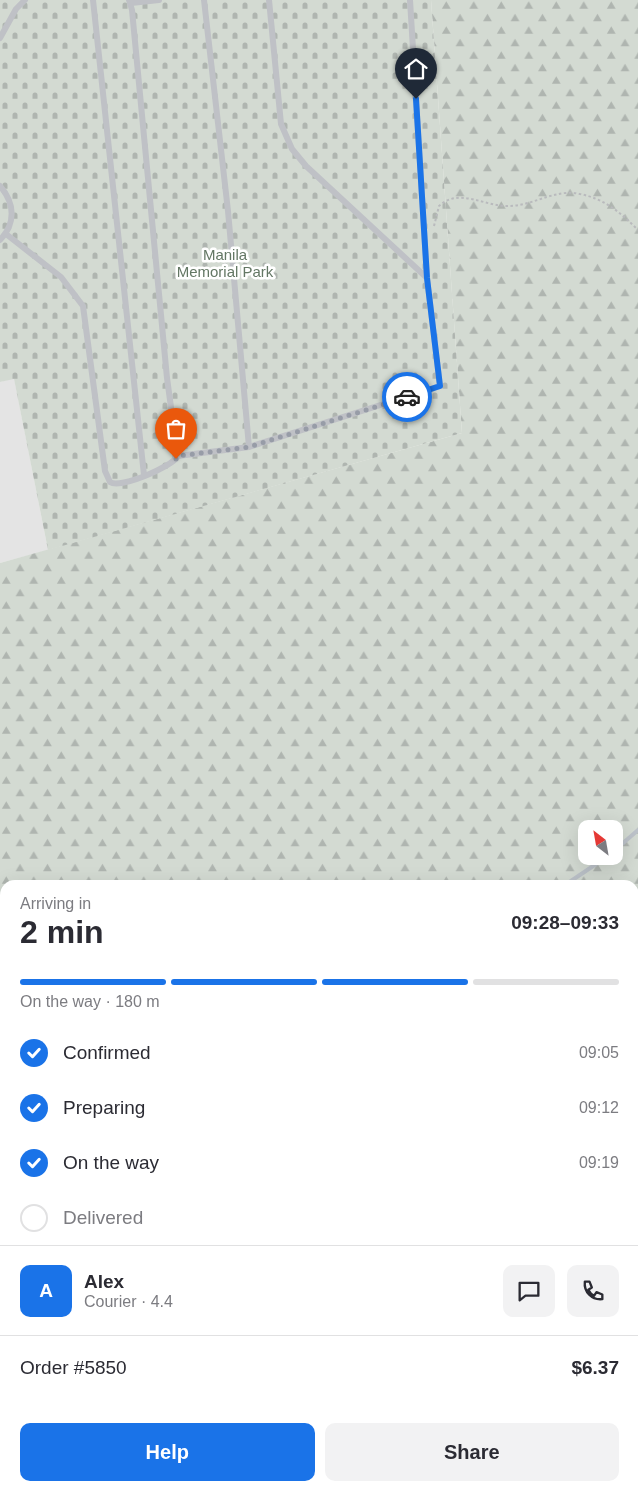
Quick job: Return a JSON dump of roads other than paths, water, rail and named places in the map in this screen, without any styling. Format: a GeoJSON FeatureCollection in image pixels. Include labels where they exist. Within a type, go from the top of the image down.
{"type":"FeatureCollection","features":[{"type":"Feature","properties":{"kind":"lane"},"geometry":{"type":"LineString","coordinates":[[0,38],[16,8],[25,0]]}},
{"type":"Feature","properties":{"kind":"lane"},"geometry":{"type":"LineString","coordinates":[[93,0],[144,475]]}},
{"type":"Feature","properties":{"kind":"lane"},"geometry":{"type":"LineString","coordinates":[[159,0],[130,1],[167,378],[178,456]]}},
{"type":"Feature","properties":{"kind":"lane"},"geometry":{"type":"LineString","coordinates":[[204,0],[228,211],[249,447]]}},
{"type":"Feature","properties":{"kind":"lane"},"geometry":{"type":"LineString","coordinates":[[269,0],[281,124],[292,149],[306,166],[427,278]]}},
{"type":"Feature","properties":{"kind":"lane"},"geometry":{"type":"LineString","coordinates":[[6,234],[61,277],[83,306],[107,478],[110,482],[118,485],[164,468],[178,456],[249,447],[440,386],[427,278],[410,0]]}},
{"type":"Feature","properties":{"kind":"lane"},"geometry":{"type":"LineString","coordinates":[[0,186],[11,205],[12,220],[6,234],[0,240]]}},
{"type":"Feature","properties":{"kind":"waterway"},"geometry":{"type":"LineString","coordinates":[[623,843],[638,830]]}},
{"type":"Feature","properties":{"kind":"waterway"},"geometry":{"type":"LineString","coordinates":[[572,880],[595,865]]}},
{"type":"Feature","properties":{"kind":"park label","name":"Manila Memorial Park"},"geometry":{"type":"Point","coordinates":[225,264]}}]}
